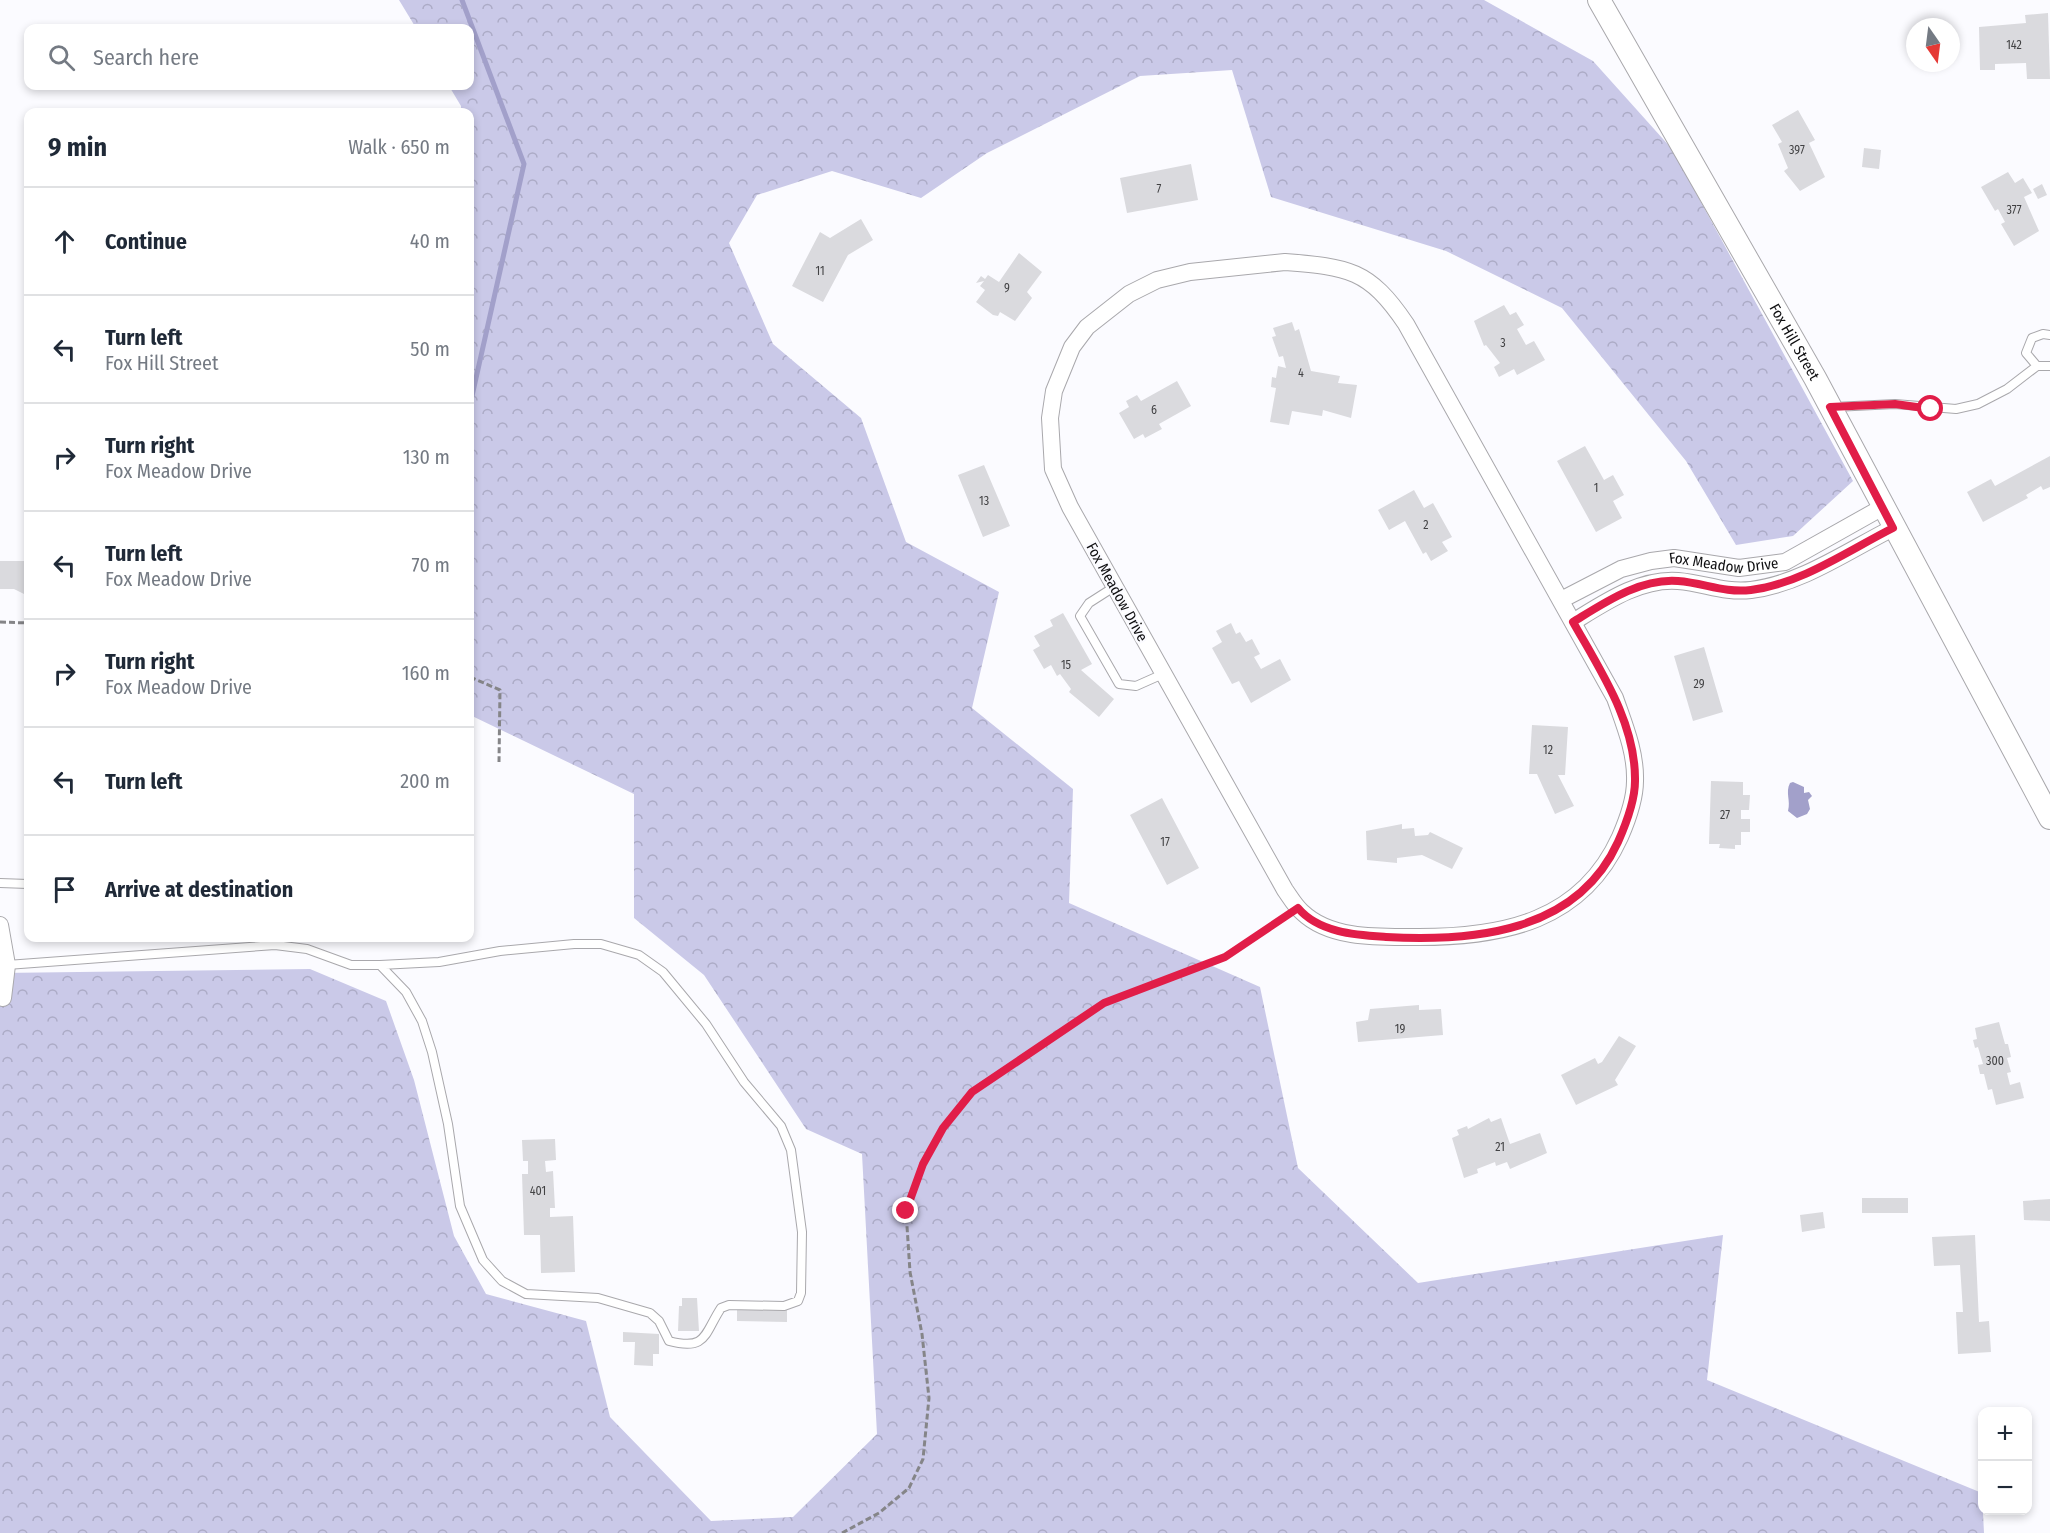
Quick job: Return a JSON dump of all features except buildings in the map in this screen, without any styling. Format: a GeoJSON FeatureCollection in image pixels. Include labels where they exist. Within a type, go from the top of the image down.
{"type":"FeatureCollection","features":[{"type":"Feature","properties":{"kind":"street","name":"Fox Hill Street"},"geometry":{"type":"LineString","coordinates":[[1599,0],[1830,407],[2050,818]]}},
{"type":"Feature","properties":{"kind":"street","name":"Fox Meadow Drive"},"geometry":{"type":"LineString","coordinates":[[1286,262],[1345,268],[1368,281],[1390,301],[1412,334],[1615,698],[1631,746],[1635,782],[1626,824],[1608,863],[1585,890],[1550,913],[1520,927],[1471,935],[1430,937],[1359,935],[1326,928],[1298,908],[1285,890],[1114,587],[1070,507],[1053,469],[1050,418],[1054,391],[1072,347],[1087,327],[1112,307],[1129,294],[1157,280],[1190,272],[1286,262]]}},
{"type":"Feature","properties":{"kind":"street","name":"Fox Meadow Drive"},"geometry":{"type":"LineString","coordinates":[[1561,600],[1621,569],[1651,561],[1674,558],[1738,568],[1785,562],[1883,507]]}},
{"type":"Feature","properties":{"kind":"street","name":"Fox Meadow Drive"},"geometry":{"type":"LineString","coordinates":[[1573,622],[1626,593],[1657,582],[1678,581],[1725,592],[1752,590],[1779,583],[1893,528]]}},
{"type":"Feature","properties":{"kind":"street"},"geometry":{"type":"LineString","coordinates":[[0,925],[7,964],[1,1001]]}},
{"type":"Feature","properties":{"kind":"lane"},"geometry":{"type":"LineString","coordinates":[[2037,366],[2028,358],[2029,342],[2037,335],[2050,335]]}},
{"type":"Feature","properties":{"kind":"lane"},"geometry":{"type":"LineString","coordinates":[[1830,407],[1895,404],[1956,409],[1978,404],[2007,389],[2037,366],[2050,366]]}},
{"type":"Feature","properties":{"kind":"lane"},"geometry":{"type":"LineString","coordinates":[[1114,587],[1089,603],[1080,616],[1085,626],[1119,684],[1136,686],[1163,674]]}},
{"type":"Feature","properties":{"kind":"lane"},"geometry":{"type":"LineString","coordinates":[[0,883],[24,884]]}},
{"type":"Feature","properties":{"kind":"lane"},"geometry":{"type":"LineString","coordinates":[[7,964],[276,945],[307,949],[351,965],[439,962],[500,951],[583,944],[601,944],[639,954],[663,972],[706,1024],[744,1082],[781,1126],[791,1150],[802,1232],[801,1293],[798,1301],[784,1306],[729,1305],[721,1308],[711,1330],[703,1340],[693,1344],[680,1344],[669,1341],[659,1321],[650,1313],[598,1298],[526,1294],[502,1281],[483,1260],[460,1206],[448,1124],[432,1052],[422,1021],[406,992],[380,965]]}},
{"type":"Feature","properties":{"kind":"path"},"geometry":{"type":"LineString","coordinates":[[0,622],[24,623]]}},
{"type":"Feature","properties":{"kind":"path"},"geometry":{"type":"LineString","coordinates":[[474,679],[500,690],[499,762]]}},
{"type":"Feature","properties":{"kind":"path"},"geometry":{"type":"LineString","coordinates":[[842,1533],[879,1513],[909,1488],[923,1459],[929,1398],[922,1334],[910,1272],[906,1211],[923,1164],[943,1128],[972,1092],[1104,1003],[1225,957],[1298,908]]}},
{"type":"Feature","properties":{"kind":"green space"},"geometry":{"type":"Polygon","coordinates":[[[399,0],[1484,0],[1593,61],[1672,149],[1853,481],[1793,536],[1736,545],[1686,461],[1562,308],[1446,251],[1271,197],[1232,70],[1140,76],[987,153],[921,198],[832,171],[757,195],[729,243],[773,344],[861,418],[906,542],[999,592],[972,708],[1073,789],[1069,903],[1260,987],[1298,1168],[1418,1283],[1723,1235],[1707,1380],[1978,1491],[1978,1515],[1983,1515],[1984,1533],[0,1533],[0,973],[310,969],[386,1001],[414,1080],[454,1236],[486,1294],[586,1321],[610,1417],[711,1521],[793,1517],[877,1434],[862,1154],[806,1129],[704,975],[634,918],[634,794],[474,717],[474,108],[461,108],[451,90],[474,90],[474,24],[414,24],[399,0]]]}},
{"type":"Feature","properties":{"kind":"shaded area"},"geometry":{"type":"Polygon","coordinates":[[[1790,783],[1804,787],[1804,793],[1809,792],[1812,796],[1808,800],[1810,809],[1807,814],[1797,818],[1788,811],[1788,790],[1790,783]]]}},
{"type":"Feature","properties":{"kind":"waterway"},"geometry":{"type":"LineString","coordinates":[[462,0],[471,24]]}},
{"type":"Feature","properties":{"kind":"waterway"},"geometry":{"type":"LineString","coordinates":[[474,32],[524,164],[474,387]]}},
{"type":"Feature","properties":{"kind":"route"},"geometry":{"type":"LineString","coordinates":[[906,1211],[923,1164],[943,1128],[972,1092],[1104,1003],[1225,957],[1298,908],[1326,928],[1359,935],[1430,937],[1482,934],[1520,927],[1550,913],[1585,890],[1608,863],[1626,824],[1635,782],[1631,746],[1615,698],[1573,622],[1608,601],[1657,582],[1678,581],[1725,592],[1752,590],[1779,583],[1805,573],[1893,528],[1830,407],[1895,404],[1931,409]]}}]}
